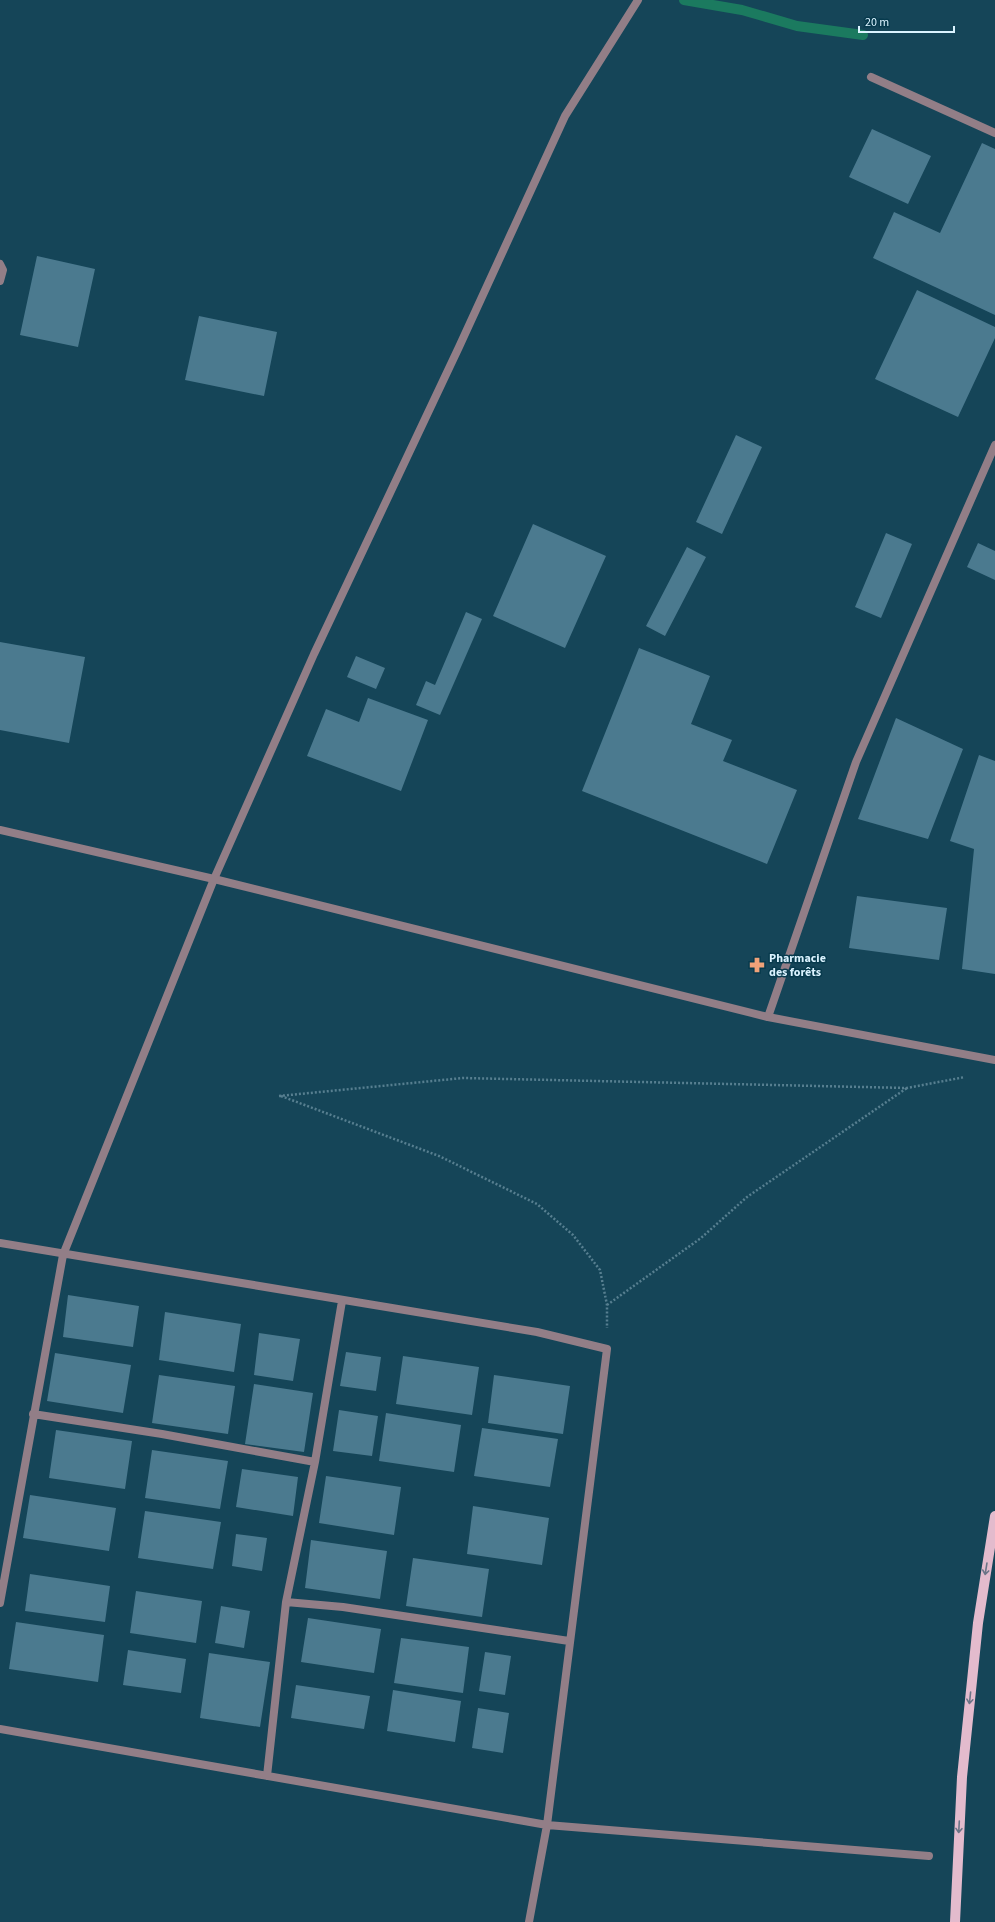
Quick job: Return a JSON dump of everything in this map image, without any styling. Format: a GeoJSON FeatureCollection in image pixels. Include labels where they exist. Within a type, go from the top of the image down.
{"type":"FeatureCollection","features":[{"type":"Feature","properties":{"kind":"main road"},"geometry":{"type":"LineString","coordinates":[[955,1922],[962,1776],[978,1623],[995,1516]]}},
{"type":"Feature","properties":{"kind":"street"},"geometry":{"type":"LineString","coordinates":[[0,1603],[63,1255],[214,879],[314,654],[459,347],[565,116],[638,0]]}},
{"type":"Feature","properties":{"kind":"street"},"geometry":{"type":"LineString","coordinates":[[871,78],[995,133]]}},
{"type":"Feature","properties":{"kind":"street"},"geometry":{"type":"LineString","coordinates":[[0,264],[3,270],[0,281]]}},
{"type":"Feature","properties":{"kind":"street"},"geometry":{"type":"LineString","coordinates":[[768,1017],[856,762],[995,445]]}},
{"type":"Feature","properties":{"kind":"street"},"geometry":{"type":"LineString","coordinates":[[0,830],[214,879],[768,1017],[995,1060]]}},
{"type":"Feature","properties":{"kind":"street"},"geometry":{"type":"LineString","coordinates":[[0,1243],[63,1255],[537,1332],[607,1349],[547,1825],[529,1922]]}},
{"type":"Feature","properties":{"kind":"street"},"geometry":{"type":"LineString","coordinates":[[267,1776],[286,1602],[315,1462],[342,1301]]}},
{"type":"Feature","properties":{"kind":"street"},"geometry":{"type":"LineString","coordinates":[[33,1414],[162,1434],[315,1462]]}},
{"type":"Feature","properties":{"kind":"street"},"geometry":{"type":"LineString","coordinates":[[286,1602],[351,1609],[569,1642]]}},
{"type":"Feature","properties":{"kind":"street"},"geometry":{"type":"LineString","coordinates":[[0,1729],[547,1825],[929,1856]]}},
{"type":"Feature","properties":{"kind":"path"},"geometry":{"type":"LineString","coordinates":[[607,1349],[607,1305],[600,1270],[573,1235],[537,1204],[439,1156],[279,1096],[463,1078],[908,1088],[966,1077]]}},
{"type":"Feature","properties":{"kind":"path"},"geometry":{"type":"LineString","coordinates":[[607,1305],[701,1238],[747,1197],[908,1088]]}},
{"type":"Feature","properties":{"kind":"building"},"geometry":{"type":"Polygon","coordinates":[[[872,129],[931,156],[908,204],[849,177],[872,129]]]}},
{"type":"Feature","properties":{"kind":"building"},"geometry":{"type":"Polygon","coordinates":[[[982,143],[995,149],[995,315],[873,258],[894,212],[940,233],[982,143]]]}},
{"type":"Feature","properties":{"kind":"building"},"geometry":{"type":"Polygon","coordinates":[[[37,256],[95,269],[78,347],[20,335],[37,256]]]}},
{"type":"Feature","properties":{"kind":"building"},"geometry":{"type":"Polygon","coordinates":[[[917,290],[995,327],[995,338],[958,417],[875,379],[917,290]]]}},
{"type":"Feature","properties":{"kind":"building"},"geometry":{"type":"Polygon","coordinates":[[[199,316],[277,332],[264,396],[185,380],[199,316]]]}},
{"type":"Feature","properties":{"kind":"building"},"geometry":{"type":"Polygon","coordinates":[[[736,435],[762,447],[722,534],[696,522],[736,435]]]}},
{"type":"Feature","properties":{"kind":"building"},"geometry":{"type":"Polygon","coordinates":[[[533,524],[606,556],[565,648],[493,616],[533,524]]]}},
{"type":"Feature","properties":{"kind":"building"},"geometry":{"type":"Polygon","coordinates":[[[886,533],[912,544],[881,618],[855,607],[886,533]]]}},
{"type":"Feature","properties":{"kind":"building"},"geometry":{"type":"Polygon","coordinates":[[[978,543],[995,551],[995,580],[967,567],[978,543]]]}},
{"type":"Feature","properties":{"kind":"building"},"geometry":{"type":"Polygon","coordinates":[[[687,547],[706,557],[665,636],[646,626],[687,547]]]}},
{"type":"Feature","properties":{"kind":"building"},"geometry":{"type":"Polygon","coordinates":[[[466,612],[482,619],[440,715],[416,705],[426,681],[435,685],[466,612]]]}},
{"type":"Feature","properties":{"kind":"building"},"geometry":{"type":"Polygon","coordinates":[[[0,642],[85,657],[69,743],[0,730],[0,642]]]}},
{"type":"Feature","properties":{"kind":"building"},"geometry":{"type":"Polygon","coordinates":[[[639,648],[710,676],[691,724],[732,740],[723,761],[797,790],[767,864],[582,791],[639,648]]]}},
{"type":"Feature","properties":{"kind":"building"},"geometry":{"type":"Polygon","coordinates":[[[356,656],[385,668],[376,689],[347,677],[356,656]]]}},
{"type":"Feature","properties":{"kind":"building"},"geometry":{"type":"Polygon","coordinates":[[[368,698],[428,720],[401,791],[307,756],[326,709],[359,722],[368,698]]]}},
{"type":"Feature","properties":{"kind":"building"},"geometry":{"type":"Polygon","coordinates":[[[896,718],[963,749],[928,839],[858,819],[896,718]]]}},
{"type":"Feature","properties":{"kind":"building"},"geometry":{"type":"Polygon","coordinates":[[[979,755],[995,761],[995,974],[962,969],[974,849],[950,841],[979,755]]]}},
{"type":"Feature","properties":{"kind":"building"},"geometry":{"type":"Polygon","coordinates":[[[857,896],[947,908],[939,960],[849,948],[857,896]]]}},
{"type":"Feature","properties":{"kind":"building"},"geometry":{"type":"Polygon","coordinates":[[[68,1295],[139,1306],[133,1347],[63,1337],[68,1295]]]}},
{"type":"Feature","properties":{"kind":"building"},"geometry":{"type":"Polygon","coordinates":[[[165,1312],[241,1324],[234,1372],[159,1360],[165,1312]]]}},
{"type":"Feature","properties":{"kind":"building"},"geometry":{"type":"Polygon","coordinates":[[[259,1333],[300,1339],[293,1381],[254,1375],[259,1333]]]}},
{"type":"Feature","properties":{"kind":"building"},"geometry":{"type":"Polygon","coordinates":[[[346,1352],[381,1357],[376,1391],[340,1386],[346,1352]]]}},
{"type":"Feature","properties":{"kind":"building"},"geometry":{"type":"Polygon","coordinates":[[[55,1353],[131,1365],[123,1413],[47,1401],[55,1353]]]}},
{"type":"Feature","properties":{"kind":"building"},"geometry":{"type":"Polygon","coordinates":[[[403,1356],[479,1367],[472,1415],[396,1404],[403,1356]]]}},
{"type":"Feature","properties":{"kind":"building"},"geometry":{"type":"Polygon","coordinates":[[[159,1375],[235,1386],[228,1434],[152,1423],[159,1375]]]}},
{"type":"Feature","properties":{"kind":"building"},"geometry":{"type":"Polygon","coordinates":[[[494,1375],[570,1386],[563,1434],[488,1423],[494,1375]]]}},
{"type":"Feature","properties":{"kind":"building"},"geometry":{"type":"Polygon","coordinates":[[[254,1384],[313,1393],[304,1452],[245,1444],[254,1384]]]}},
{"type":"Feature","properties":{"kind":"building"},"geometry":{"type":"Polygon","coordinates":[[[339,1410],[378,1416],[372,1456],[333,1451],[339,1410]]]}},
{"type":"Feature","properties":{"kind":"building"},"geometry":{"type":"Polygon","coordinates":[[[386,1413],[461,1425],[454,1472],[379,1461],[386,1413]]]}},
{"type":"Feature","properties":{"kind":"building"},"geometry":{"type":"Polygon","coordinates":[[[482,1428],[558,1439],[550,1487],[474,1476],[482,1428]]]}},
{"type":"Feature","properties":{"kind":"building"},"geometry":{"type":"Polygon","coordinates":[[[56,1430],[132,1441],[125,1489],[49,1478],[56,1430]]]}},
{"type":"Feature","properties":{"kind":"building"},"geometry":{"type":"Polygon","coordinates":[[[152,1450],[228,1461],[220,1509],[145,1498],[152,1450]]]}},
{"type":"Feature","properties":{"kind":"building"},"geometry":{"type":"Polygon","coordinates":[[[242,1469],[298,1477],[293,1516],[236,1507],[242,1469]]]}},
{"type":"Feature","properties":{"kind":"building"},"geometry":{"type":"Polygon","coordinates":[[[326,1476],[401,1487],[394,1535],[319,1523],[326,1476]]]}},
{"type":"Feature","properties":{"kind":"building"},"geometry":{"type":"Polygon","coordinates":[[[30,1495],[116,1508],[109,1551],[23,1538],[30,1495]]]}},
{"type":"Feature","properties":{"kind":"building"},"geometry":{"type":"Polygon","coordinates":[[[473,1506],[549,1518],[542,1565],[467,1554],[473,1506]]]}},
{"type":"Feature","properties":{"kind":"building"},"geometry":{"type":"Polygon","coordinates":[[[145,1511],[221,1522],[213,1569],[138,1558],[145,1511]]]}},
{"type":"Feature","properties":{"kind":"building"},"geometry":{"type":"Polygon","coordinates":[[[236,1534],[267,1538],[262,1571],[232,1566],[236,1534]]]}},
{"type":"Feature","properties":{"kind":"building"},"geometry":{"type":"Polygon","coordinates":[[[311,1540],[387,1551],[380,1599],[305,1588],[311,1540]]]}},
{"type":"Feature","properties":{"kind":"building"},"geometry":{"type":"Polygon","coordinates":[[[413,1558],[489,1569],[482,1617],[406,1606],[413,1558]]]}},
{"type":"Feature","properties":{"kind":"building"},"geometry":{"type":"Polygon","coordinates":[[[30,1574],[110,1586],[105,1622],[25,1611],[30,1574]]]}},
{"type":"Feature","properties":{"kind":"building"},"geometry":{"type":"Polygon","coordinates":[[[136,1591],[202,1601],[196,1643],[130,1633],[136,1591]]]}},
{"type":"Feature","properties":{"kind":"building"},"geometry":{"type":"Polygon","coordinates":[[[221,1606],[250,1611],[244,1648],[215,1643],[221,1606]]]}},
{"type":"Feature","properties":{"kind":"building"},"geometry":{"type":"Polygon","coordinates":[[[308,1618],[381,1629],[374,1673],[301,1662],[308,1618]]]}},
{"type":"Feature","properties":{"kind":"building"},"geometry":{"type":"Polygon","coordinates":[[[16,1622],[104,1635],[98,1682],[9,1669],[16,1622]]]}},
{"type":"Feature","properties":{"kind":"building"},"geometry":{"type":"Polygon","coordinates":[[[401,1638],[469,1647],[463,1693],[394,1683],[401,1638]]]}},
{"type":"Feature","properties":{"kind":"building"},"geometry":{"type":"Polygon","coordinates":[[[128,1650],[186,1659],[181,1693],[123,1685],[128,1650]]]}},
{"type":"Feature","properties":{"kind":"building"},"geometry":{"type":"Polygon","coordinates":[[[485,1652],[511,1656],[505,1695],[479,1691],[485,1652]]]}},
{"type":"Feature","properties":{"kind":"building"},"geometry":{"type":"Polygon","coordinates":[[[209,1653],[270,1662],[260,1727],[200,1718],[209,1653]]]}},
{"type":"Feature","properties":{"kind":"building"},"geometry":{"type":"Polygon","coordinates":[[[296,1685],[370,1696],[364,1729],[291,1718],[296,1685]]]}},
{"type":"Feature","properties":{"kind":"building"},"geometry":{"type":"Polygon","coordinates":[[[393,1690],[461,1701],[455,1742],[387,1731],[393,1690]]]}},
{"type":"Feature","properties":{"kind":"building"},"geometry":{"type":"Polygon","coordinates":[[[478,1708],[509,1713],[503,1753],[472,1748],[478,1708]]]}},
{"type":"Feature","properties":{"kind":"waterway"},"geometry":{"type":"LineString","coordinates":[[684,0],[742,10],[797,26],[863,35]]}},
{"type":"Feature","properties":{"kind":"place","name":"Pharmacie des forêts"},"geometry":{"type":"Point","coordinates":[757,965]}}]}
